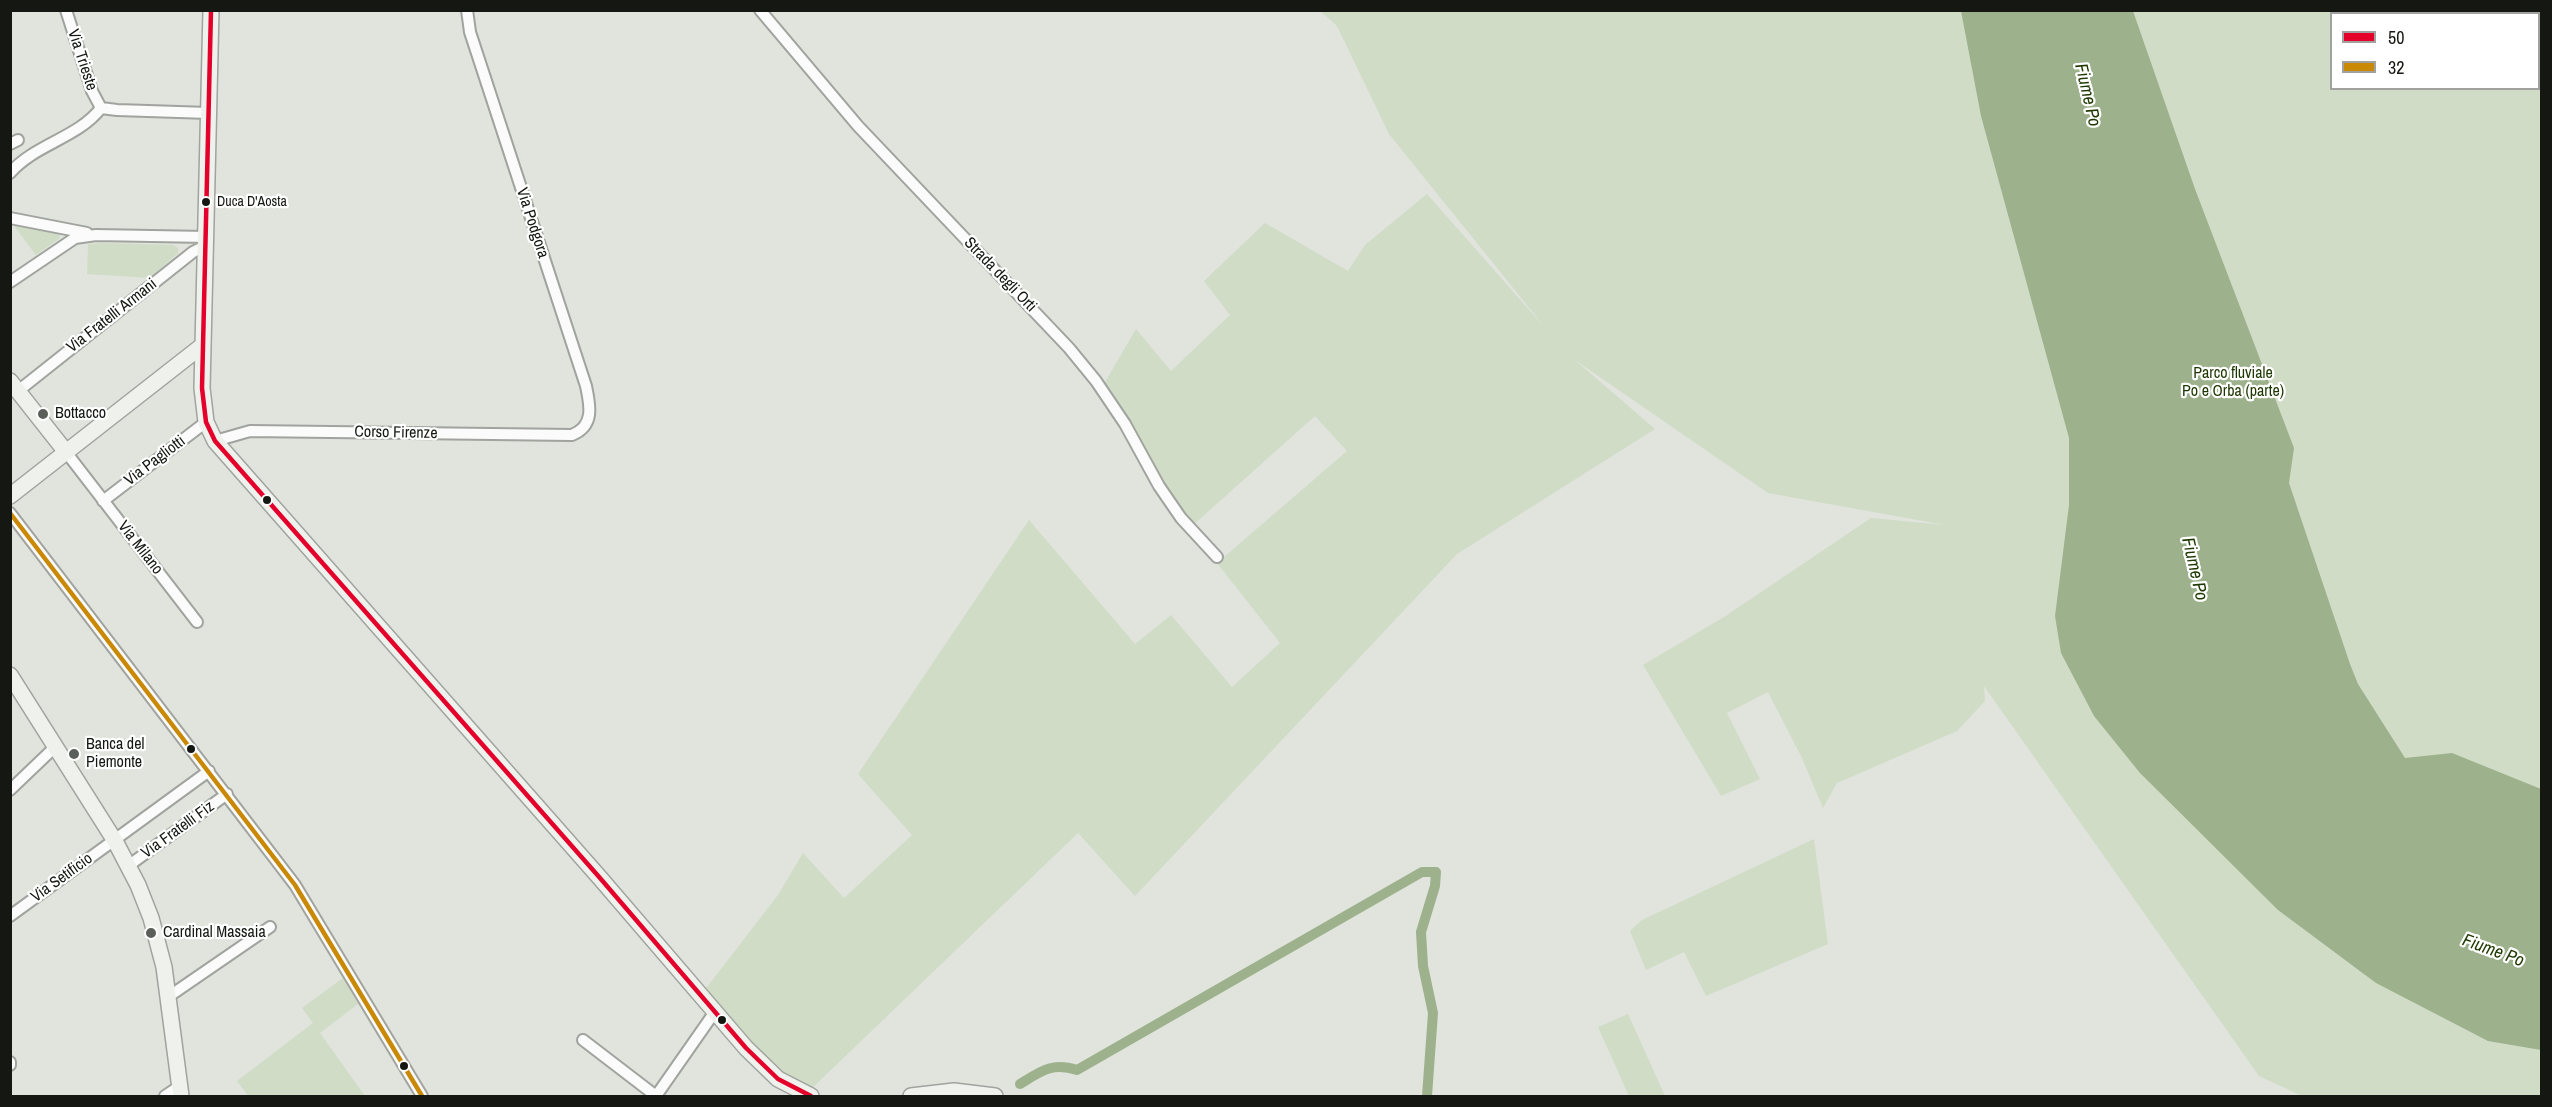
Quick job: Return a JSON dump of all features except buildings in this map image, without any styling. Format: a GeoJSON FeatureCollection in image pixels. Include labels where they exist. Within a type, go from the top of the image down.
{"type":"FeatureCollection","features":[{"type":"Feature","properties":{"kind":"street","name":"Via Trieste"},"geometry":{"type":"LineString","coordinates":[[66,10],[92,91],[100,108]]}},
{"type":"Feature","properties":{"kind":"street"},"geometry":{"type":"LineString","coordinates":[[211,10],[203,399],[206,422],[215,441],[600,878],[714,1013],[763,1066],[778,1078],[811,1096]]}},
{"type":"Feature","properties":{"kind":"street","name":"Via Podgora"},"geometry":{"type":"LineString","coordinates":[[467,10],[470,32],[586,386],[590,416],[587,424],[579,432]]}},
{"type":"Feature","properties":{"kind":"street","name":"Strada degli Orti"},"geometry":{"type":"LineString","coordinates":[[760,10],[858,126],[1069,348],[1096,381],[1125,424],[1159,486],[1181,518],[1217,557]]}},
{"type":"Feature","properties":{"kind":"street"},"geometry":{"type":"LineString","coordinates":[[10,173],[31,155],[91,120],[100,108],[209,113]]}},
{"type":"Feature","properties":{"kind":"street"},"geometry":{"type":"LineString","coordinates":[[10,218],[96,234],[207,241]]}},
{"type":"Feature","properties":{"kind":"street"},"geometry":{"type":"LineString","coordinates":[[10,282],[75,238],[96,234]]}},
{"type":"Feature","properties":{"kind":"street","name":"Via Fratelli Armani"},"geometry":{"type":"LineString","coordinates":[[14,386],[207,241]]}},
{"type":"Feature","properties":{"kind":"street"},"geometry":{"type":"LineString","coordinates":[[10,496],[203,345]]}},
{"type":"Feature","properties":{"kind":"street"},"geometry":{"type":"LineString","coordinates":[[14,386],[66,452]]}},
{"type":"Feature","properties":{"kind":"street","name":"Via Pagliotti"},"geometry":{"type":"LineString","coordinates":[[103,501],[206,422]]}},
{"type":"Feature","properties":{"kind":"street","name":"Corso Firenze"},"geometry":{"type":"LineString","coordinates":[[215,441],[250,431],[572,435],[579,432]]}},
{"type":"Feature","properties":{"kind":"street","name":"Via Milano"},"geometry":{"type":"LineString","coordinates":[[66,452],[197,622]]}},
{"type":"Feature","properties":{"kind":"street"},"geometry":{"type":"LineString","coordinates":[[10,513],[295,885],[422,1096]]}},
{"type":"Feature","properties":{"kind":"street"},"geometry":{"type":"LineString","coordinates":[[10,675],[115,842],[151,918],[162,958],[180,1091],[165,1096]]}},
{"type":"Feature","properties":{"kind":"street"},"geometry":{"type":"LineString","coordinates":[[10,790],[56,746]]}},
{"type":"Feature","properties":{"kind":"street","name":"Via Setificio"},"geometry":{"type":"LineString","coordinates":[[10,916],[115,842],[209,771]]}},
{"type":"Feature","properties":{"kind":"street","name":"Via Fratelli Fiz"},"geometry":{"type":"LineString","coordinates":[[128,866],[227,794]]}},
{"type":"Feature","properties":{"kind":"street"},"geometry":{"type":"LineString","coordinates":[[168,997],[270,927]]}},
{"type":"Feature","properties":{"kind":"street"},"geometry":{"type":"LineString","coordinates":[[583,1040],[656,1096],[714,1013]]}},
{"type":"Feature","properties":{"kind":"street"},"geometry":{"type":"LineString","coordinates":[[910,1096],[954,1091],[995,1096]]}},
{"type":"Feature","properties":{"kind":"green space","name":"Parco fluviale Po e Orba (parte)"},"geometry":{"type":"Polygon","coordinates":[[[1320,11],[2541,11],[2541,1096],[2302,1096],[2259,1076],[1984,686],[1985,701],[1957,731],[1837,783],[1823,808],[1802,758],[1768,692],[1727,713],[1760,779],[1721,796],[1643,665],[1724,617],[1871,518],[1945,525],[1768,493],[1575,360],[1655,429],[1457,554],[1135,896],[1078,833],[810,1090],[779,1071],[752,1046],[704,991],[778,895],[803,853],[844,898],[912,835],[858,774],[1029,520],[1135,644],[1171,615],[1232,687],[1280,643],[1217,563],[1347,451],[1315,416],[1192,526],[1101,389],[1136,329],[1171,371],[1230,315],[1204,281],[1265,223],[1348,271],[1365,245],[1427,194],[1547,330],[1389,134],[1337,26],[1320,11]]]}},
{"type":"Feature","properties":{"kind":"green space"},"geometry":{"type":"Polygon","coordinates":[[[11,222],[58,231],[60,238],[36,255],[11,222]]]}},
{"type":"Feature","properties":{"kind":"green space"},"geometry":{"type":"Polygon","coordinates":[[[88,244],[173,245],[178,248],[178,253],[150,278],[87,274],[88,244]]]}},
{"type":"Feature","properties":{"kind":"green space"},"geometry":{"type":"Polygon","coordinates":[[[1814,839],[1828,944],[1706,996],[1684,952],[1646,970],[1630,931],[1642,920],[1814,839]]]}},
{"type":"Feature","properties":{"kind":"green space"},"geometry":{"type":"Polygon","coordinates":[[[343,978],[358,1004],[320,1033],[365,1096],[248,1096],[237,1081],[313,1023],[302,1008],[343,978]]]}},
{"type":"Feature","properties":{"kind":"green space"},"geometry":{"type":"Polygon","coordinates":[[[1628,1014],[1665,1096],[1629,1096],[1598,1027],[1628,1014]]]}},
{"type":"Feature","properties":{"kind":"water","name":"Fiume Po"},"geometry":{"type":"Polygon","coordinates":[[[1961,11],[2133,11],[2195,189],[2294,448],[2289,483],[2358,684],[2405,758],[2452,753],[2541,789],[2541,1050],[2488,1041],[2376,983],[2278,910],[2140,773],[2094,716],[2061,653],[2055,616],[2069,505],[2069,438],[1981,116],[1961,11]]]}},
{"type":"Feature","properties":{"kind":"waterway"},"geometry":{"type":"LineString","coordinates":[[1020,1084],[1054,1067],[1077,1070],[1422,872],[1436,872],[1435,886],[1421,932],[1423,966],[1433,1013],[1427,1096]]}},
{"type":"Feature","properties":{"kind":"transit line","name":"50"},"geometry":{"type":"LineString","coordinates":[[211,10],[202,388],[206,422],[215,441],[600,878],[746,1048],[778,1079],[811,1096]]}},
{"type":"Feature","properties":{"kind":"transit line","name":"32"},"geometry":{"type":"LineString","coordinates":[[10,513],[295,885],[422,1096]]}},
{"type":"Feature","properties":{"kind":"place","name":"Duca D'Aosta"},"geometry":{"type":"Point","coordinates":[206,202]}},
{"type":"Feature","properties":{"kind":"place","name":"Bottacco"},"geometry":{"type":"Point","coordinates":[43,414]}},
{"type":"Feature","properties":{"kind":"place","name":"Banca del Piemonte"},"geometry":{"type":"Point","coordinates":[74,754]}},
{"type":"Feature","properties":{"kind":"place","name":"Cardinal Massaia"},"geometry":{"type":"Point","coordinates":[151,933]}}]}
